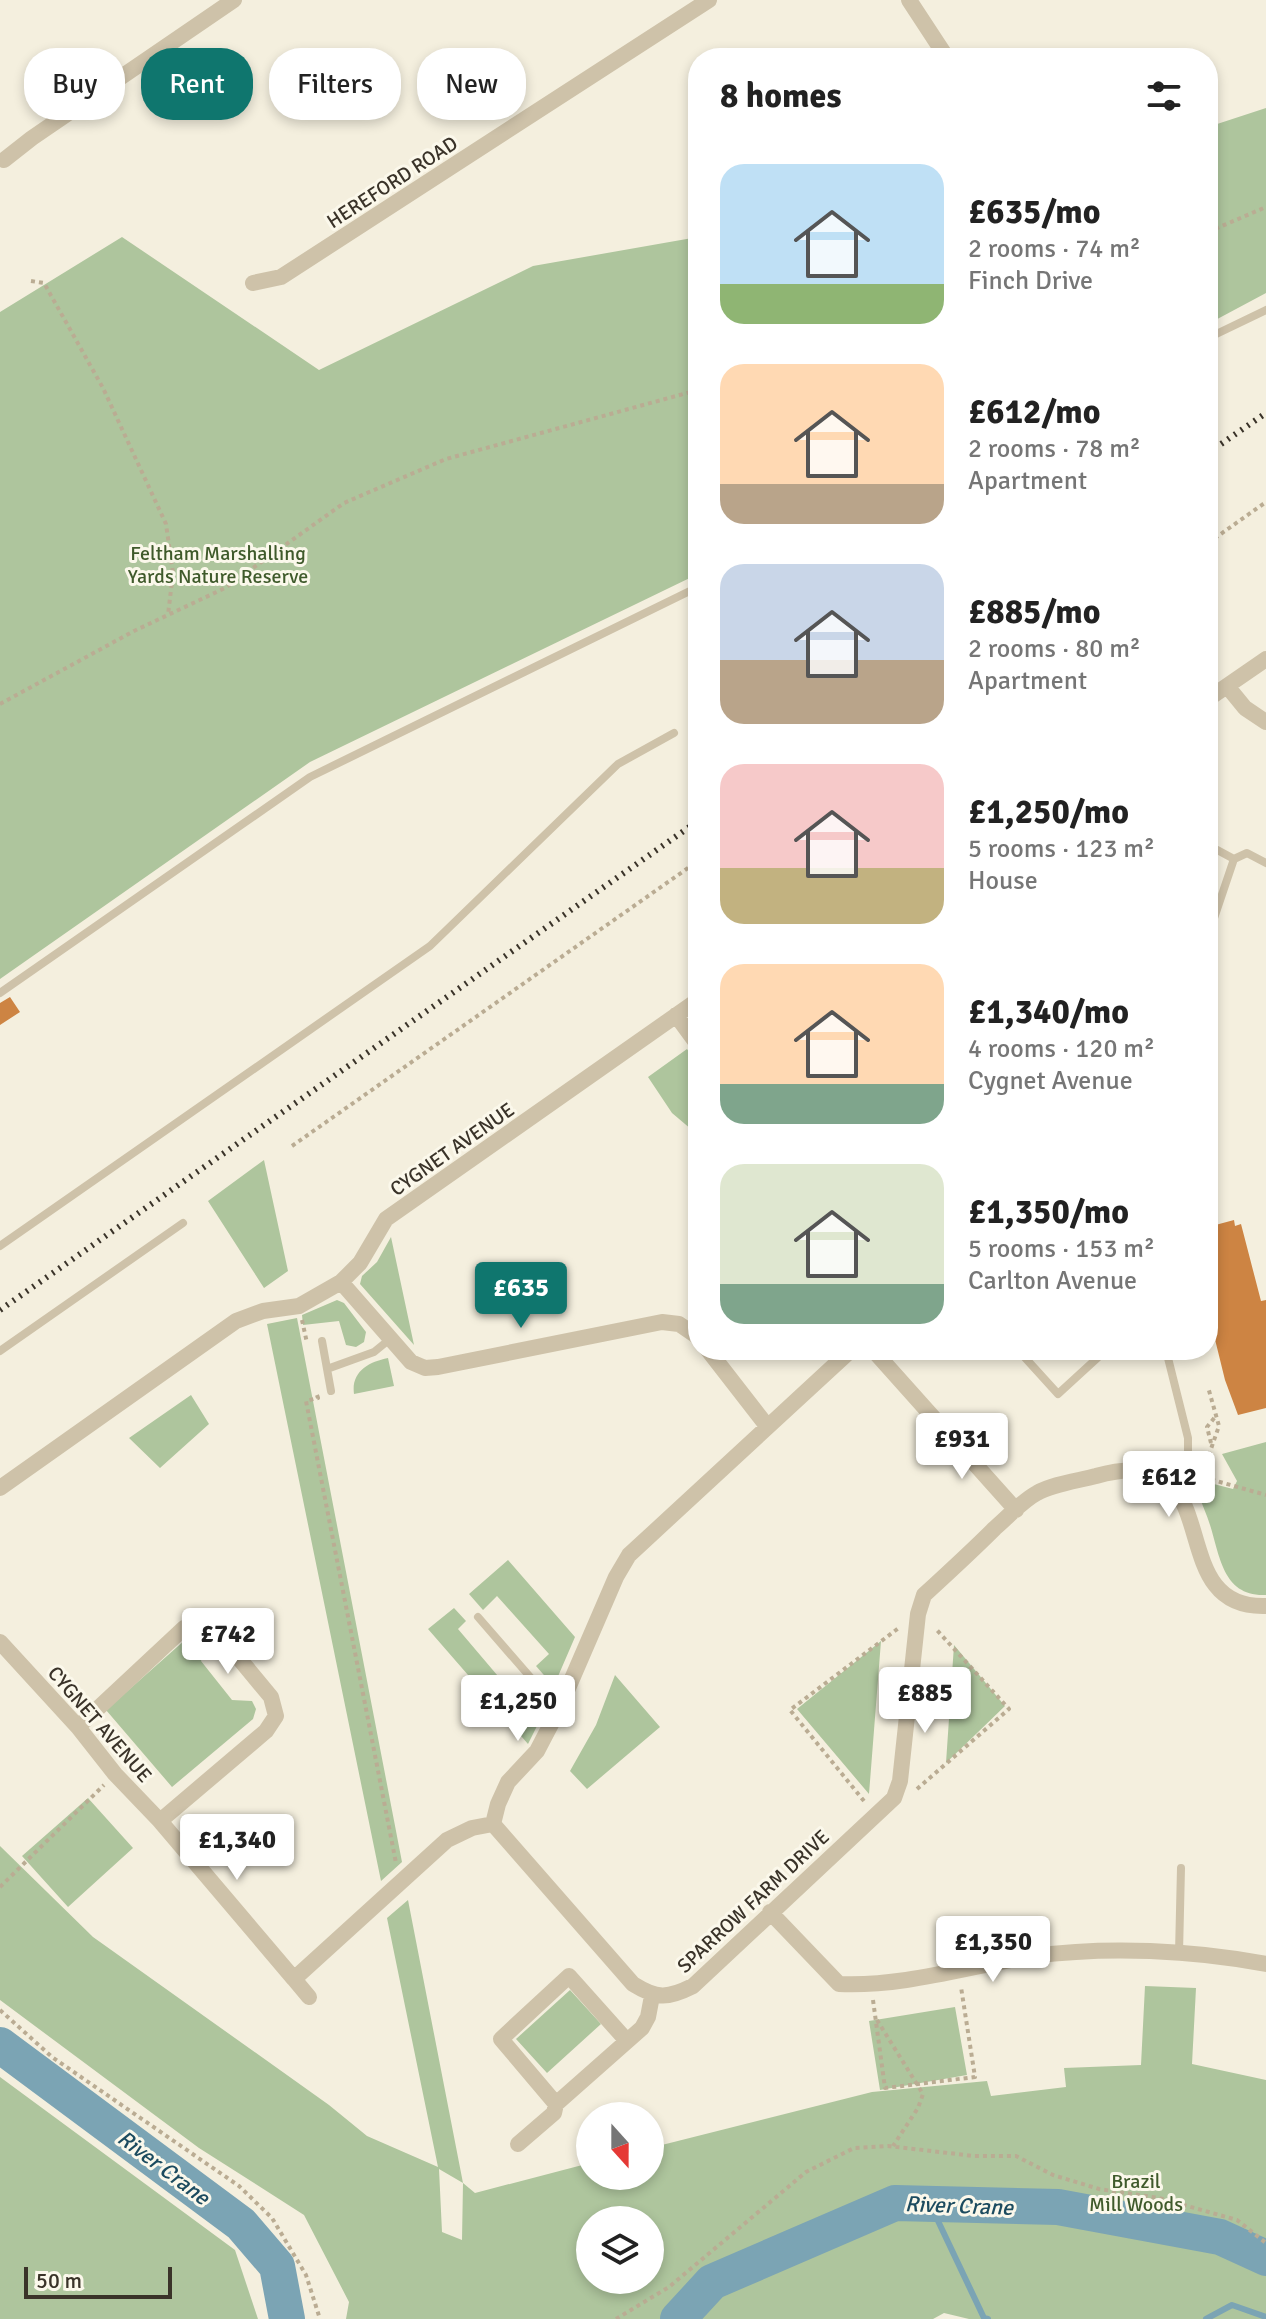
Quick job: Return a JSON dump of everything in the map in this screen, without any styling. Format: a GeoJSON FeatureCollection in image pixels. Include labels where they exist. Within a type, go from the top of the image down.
{"type":"FeatureCollection","features":[{"type":"Feature","properties":{"kind":"street"},"geometry":{"type":"LineString","coordinates":[[4,160],[234,0]]}},
{"type":"Feature","properties":{"kind":"street","name":"HEREFORD ROAD"},"geometry":{"type":"LineString","coordinates":[[253,283],[281,277],[709,0]]}},
{"type":"Feature","properties":{"kind":"street"},"geometry":{"type":"LineString","coordinates":[[909,0],[940,48]]}},
{"type":"Feature","properties":{"kind":"street"},"geometry":{"type":"LineString","coordinates":[[1218,692],[1266,659]]}},
{"type":"Feature","properties":{"kind":"street"},"geometry":{"type":"LineString","coordinates":[[1227,686],[1245,708],[1266,722]]}},
{"type":"Feature","properties":{"kind":"street","name":"CYGNET AVENUE"},"geometry":{"type":"LineString","coordinates":[[0,1488],[236,1321],[263,1311],[299,1306],[341,1282],[360,1263],[386,1219],[688,1007]]}},
{"type":"Feature","properties":{"kind":"street"},"geometry":{"type":"LineString","coordinates":[[676,1015],[688,1031]]}},
{"type":"Feature","properties":{"kind":"street"},"geometry":{"type":"LineString","coordinates":[[341,1282],[411,1362],[425,1368],[662,1322],[679,1324],[688,1330]]}},
{"type":"Feature","properties":{"kind":"street"},"geometry":{"type":"LineString","coordinates":[[716,1360],[767,1426]]}},
{"type":"Feature","properties":{"kind":"street"},"geometry":{"type":"LineString","coordinates":[[493,1824],[508,1782],[537,1751],[559,1709],[616,1577],[629,1555],[840,1360]]}},
{"type":"Feature","properties":{"kind":"street"},"geometry":{"type":"LineString","coordinates":[[882,1360],[1016,1510]]}},
{"type":"Feature","properties":{"kind":"street"},"geometry":{"type":"LineString","coordinates":[[894,1798],[900,1781],[918,1614],[924,1595],[1038,1492],[1118,1469],[1146,1471],[1167,1480],[1186,1507],[1205,1570],[1214,1586],[1228,1599],[1251,1606],[1266,1606]]}},
{"type":"Feature","properties":{"kind":"street"},"geometry":{"type":"LineString","coordinates":[[78,1727],[184,1628],[205,1625],[218,1633],[271,1697],[276,1716],[266,1731],[160,1821]]}},
{"type":"Feature","properties":{"kind":"street","name":"CYGNET AVENUE"},"geometry":{"type":"LineString","coordinates":[[0,1642],[160,1821],[309,1997]]}},
{"type":"Feature","properties":{"kind":"street","name":"SPARROW FARM DRIVE"},"geometry":{"type":"LineString","coordinates":[[652,1996],[675,1995],[693,1986],[894,1798]]}},
{"type":"Feature","properties":{"kind":"street"},"geometry":{"type":"LineString","coordinates":[[294,1979],[447,1840],[472,1828],[493,1824]]}},
{"type":"Feature","properties":{"kind":"street"},"geometry":{"type":"LineString","coordinates":[[493,1824],[633,1984],[652,1996],[648,2017],[642,2028],[556,2104],[554,2113],[518,2144]]}},
{"type":"Feature","properties":{"kind":"street"},"geometry":{"type":"LineString","coordinates":[[770,1912],[839,1984],[871,1985],[1036,1956],[1130,1951],[1224,1956],[1266,1964]]}},
{"type":"Feature","properties":{"kind":"street"},"geometry":{"type":"LineString","coordinates":[[556,2104],[501,2039],[569,1976],[627,2041]]}},
{"type":"Feature","properties":{"kind":"lane"},"geometry":{"type":"LineString","coordinates":[[1218,333],[1266,310]]}},
{"type":"Feature","properties":{"kind":"lane"},"geometry":{"type":"LineString","coordinates":[[0,993],[310,777],[688,592]]}},
{"type":"Feature","properties":{"kind":"lane"},"geometry":{"type":"LineString","coordinates":[[0,1246],[430,946],[618,764],[674,733]]}},
{"type":"Feature","properties":{"kind":"lane"},"geometry":{"type":"LineString","coordinates":[[1218,850],[1234,859]]}},
{"type":"Feature","properties":{"kind":"lane"},"geometry":{"type":"LineString","coordinates":[[1218,906],[1234,859],[1247,853],[1266,863]]}},
{"type":"Feature","properties":{"kind":"lane"},"geometry":{"type":"LineString","coordinates":[[0,1351],[183,1223]]}},
{"type":"Feature","properties":{"kind":"lane"},"geometry":{"type":"LineString","coordinates":[[327,1369],[374,1352],[391,1339]]}},
{"type":"Feature","properties":{"kind":"lane"},"geometry":{"type":"LineString","coordinates":[[322,1341],[331,1391]]}},
{"type":"Feature","properties":{"kind":"lane"},"geometry":{"type":"LineString","coordinates":[[1027,1360],[1058,1394],[1095,1360]]}},
{"type":"Feature","properties":{"kind":"lane"},"geometry":{"type":"LineString","coordinates":[[1167,1480],[1188,1453],[1188,1438],[1168,1360]]}},
{"type":"Feature","properties":{"kind":"lane"},"geometry":{"type":"LineString","coordinates":[[478,1617],[559,1709]]}},
{"type":"Feature","properties":{"kind":"lane"},"geometry":{"type":"LineString","coordinates":[[1179,1954],[1181,1868]]}},
{"type":"Feature","properties":{"kind":"path"},"geometry":{"type":"LineString","coordinates":[[1218,228],[1266,207]]}},
{"type":"Feature","properties":{"kind":"path"},"geometry":{"type":"LineString","coordinates":[[31,281],[44,283],[59,306],[103,388],[166,524],[173,573],[168,615]]}},
{"type":"Feature","properties":{"kind":"path"},"geometry":{"type":"LineString","coordinates":[[0,704],[225,588],[344,503],[461,455],[688,393]]}},
{"type":"Feature","properties":{"kind":"path"},"geometry":{"type":"LineString","coordinates":[[1218,536],[1266,502]]}},
{"type":"Feature","properties":{"kind":"path"},"geometry":{"type":"LineString","coordinates":[[292,1146],[688,868]]}},
{"type":"Feature","properties":{"kind":"path"},"geometry":{"type":"LineString","coordinates":[[299,1306],[308,1352]]}},
{"type":"Feature","properties":{"kind":"path"},"geometry":{"type":"LineString","coordinates":[[315,1383],[318,1398],[306,1401],[401,1881]]}},
{"type":"Feature","properties":{"kind":"path"},"geometry":{"type":"LineString","coordinates":[[1208,1387],[1219,1426],[1211,1443]]}},
{"type":"Feature","properties":{"kind":"path"},"geometry":{"type":"LineString","coordinates":[[1167,1480],[1205,1466],[1211,1443],[1207,1427],[1216,1416]]}},
{"type":"Feature","properties":{"kind":"path"},"geometry":{"type":"LineString","coordinates":[[1187,1473],[1266,1495]]}},
{"type":"Feature","properties":{"kind":"path"},"geometry":{"type":"LineString","coordinates":[[876,1814],[790,1710],[918,1614],[1009,1709],[908,1797],[894,1798]]}},
{"type":"Feature","properties":{"kind":"path"},"geometry":{"type":"LineString","coordinates":[[0,1887],[115,1774]]}},
{"type":"Feature","properties":{"kind":"path"},"geometry":{"type":"LineString","coordinates":[[871,1985],[885,2088],[975,2077],[959,1970]]}},
{"type":"Feature","properties":{"kind":"path"},"geometry":{"type":"LineString","coordinates":[[0,2010],[52,2057],[239,2186],[272,2218],[306,2275],[320,2319]]}},
{"type":"Feature","properties":{"kind":"path"},"geometry":{"type":"LineString","coordinates":[[876,2018],[923,2094],[918,2108],[893,2146]]}},
{"type":"Feature","properties":{"kind":"path"},"geometry":{"type":"LineString","coordinates":[[616,2319],[669,2287],[806,2172],[854,2148],[893,2146],[974,2156],[1016,2156],[1053,2175],[1099,2189],[1159,2198],[1237,2220],[1266,2243]]}},
{"type":"Feature","properties":{"kind":"green space"},"geometry":{"type":"Polygon","coordinates":[[[1266,108],[1266,293],[1218,319],[1218,124],[1266,108]]]}},
{"type":"Feature","properties":{"kind":"green space","name":"Feltham Marshalling Yards Nature Reserve"},"geometry":{"type":"Polygon","coordinates":[[[122,237],[319,370],[533,266],[688,239],[688,579],[310,762],[0,979],[0,312],[122,237]]]}},
{"type":"Feature","properties":{"kind":"green space"},"geometry":{"type":"Polygon","coordinates":[[[687,1049],[688,1127],[672,1113],[648,1077],[687,1049]]]}},
{"type":"Feature","properties":{"kind":"green space"},"geometry":{"type":"Polygon","coordinates":[[[264,1160],[288,1271],[264,1288],[208,1201],[264,1160]]]}},
{"type":"Feature","properties":{"kind":"green space"},"geometry":{"type":"Polygon","coordinates":[[[391,1237],[414,1345],[360,1284],[362,1276],[377,1262],[391,1237]]]}},
{"type":"Feature","properties":{"kind":"green space"},"geometry":{"type":"Polygon","coordinates":[[[337,1300],[344,1303],[366,1332],[364,1342],[356,1347],[346,1345],[339,1321],[303,1325],[302,1315],[337,1300]]]}},
{"type":"Feature","properties":{"kind":"green space"},"geometry":{"type":"Polygon","coordinates":[[[297,1318],[402,1862],[381,1881],[267,1324],[297,1318]]]}},
{"type":"Feature","properties":{"kind":"green space"},"geometry":{"type":"Polygon","coordinates":[[[388,1358],[394,1386],[354,1394],[355,1380],[362,1369],[388,1358]]]}},
{"type":"Feature","properties":{"kind":"green space"},"geometry":{"type":"Polygon","coordinates":[[[191,1395],[209,1424],[160,1468],[129,1438],[191,1395]]]}},
{"type":"Feature","properties":{"kind":"green space"},"geometry":{"type":"Polygon","coordinates":[[[1266,1442],[1266,1595],[1252,1594],[1232,1582],[1221,1561],[1199,1495],[1206,1482],[1233,1489],[1237,1481],[1222,1454],[1266,1442]]]}},
{"type":"Feature","properties":{"kind":"green space"},"geometry":{"type":"Polygon","coordinates":[[[508,1560],[575,1637],[556,1681],[550,1682],[536,1666],[549,1654],[497,1596],[483,1610],[469,1594],[508,1560]]]}},
{"type":"Feature","properties":{"kind":"green space"},"geometry":{"type":"Polygon","coordinates":[[[454,1608],[466,1621],[458,1629],[526,1709],[535,1702],[543,1714],[528,1744],[428,1629],[454,1608]]]}},
{"type":"Feature","properties":{"kind":"green space"},"geometry":{"type":"Polygon","coordinates":[[[194,1638],[202,1644],[204,1652],[201,1661],[232,1700],[252,1701],[256,1709],[253,1719],[172,1787],[106,1710],[185,1640],[194,1638]]]}},
{"type":"Feature","properties":{"kind":"green space"},"geometry":{"type":"Polygon","coordinates":[[[881,1641],[869,1794],[797,1709],[881,1641]]]}},
{"type":"Feature","properties":{"kind":"green space"},"geometry":{"type":"Polygon","coordinates":[[[954,1645],[1005,1706],[946,1763],[954,1645]]]}},
{"type":"Feature","properties":{"kind":"green space"},"geometry":{"type":"Polygon","coordinates":[[[615,1675],[660,1727],[587,1789],[570,1771],[596,1725],[615,1675]]]}},
{"type":"Feature","properties":{"kind":"green space"},"geometry":{"type":"Polygon","coordinates":[[[88,1798],[133,1848],[68,1907],[22,1856],[88,1798]]]}},
{"type":"Feature","properties":{"kind":"green space","name":"Brazil Mill Woods"},"geometry":{"type":"Polygon","coordinates":[[[0,1846],[93,1937],[329,2105],[367,2136],[438,2167],[387,1918],[408,1900],[463,2183],[475,2193],[576,2167],[576,2190],[664,2190],[664,2144],[872,2092],[987,2081],[991,2096],[1066,2087],[1064,2068],[1141,2065],[1145,1986],[1196,1988],[1192,2064],[1266,2080],[1266,2319],[969,2319],[944,2313],[933,2319],[346,2319],[349,2302],[304,2215],[199,2148],[0,2000],[0,1846]],[[439,2169],[442,2232],[462,2240],[463,2183],[439,2169]]]}},
{"type":"Feature","properties":{"kind":"green space"},"geometry":{"type":"Polygon","coordinates":[[[570,1990],[601,2024],[547,2073],[516,2039],[570,1990]]]}},
{"type":"Feature","properties":{"kind":"green space"},"geometry":{"type":"Polygon","coordinates":[[[955,2007],[967,2075],[880,2090],[869,2021],[955,2007]]]}},
{"type":"Feature","properties":{"kind":"green space"},"geometry":{"type":"Polygon","coordinates":[[[0,2077],[235,2250],[258,2319],[0,2319],[0,2077]]]}},
{"type":"Feature","properties":{"kind":"building"},"geometry":{"type":"Polygon","coordinates":[[[10,997],[20,1012],[0,1025],[0,1003],[10,997]]]}},
{"type":"Feature","properties":{"kind":"building"},"geometry":{"type":"Polygon","coordinates":[[[1234,1220],[1235,1226],[1241,1224],[1261,1301],[1266,1300],[1266,1408],[1238,1415],[1218,1352],[1218,1224],[1234,1220]]]}},
{"type":"Feature","properties":{"kind":"waterway","name":"River Crane"},"geometry":{"type":"LineString","coordinates":[[0,2045],[241,2224],[277,2266],[287,2319]]}},
{"type":"Feature","properties":{"kind":"waterway","name":"River Crane"},"geometry":{"type":"LineString","coordinates":[[678,2319],[712,2282],[895,2203],[1058,2207],[1220,2237],[1266,2258]]}},
{"type":"Feature","properties":{"kind":"waterway"},"geometry":{"type":"LineString","coordinates":[[930,2204],[984,2318],[988,2319]]}},
{"type":"Feature","properties":{"kind":"waterway"},"geometry":{"type":"LineString","coordinates":[[1206,2319],[1232,2305],[1266,2317]]}},
{"type":"Feature","properties":{"kind":"railway"},"geometry":{"type":"LineString","coordinates":[[1218,446],[1266,413]]}},
{"type":"Feature","properties":{"kind":"railway"},"geometry":{"type":"LineString","coordinates":[[0,1310],[688,828]]}}]}
